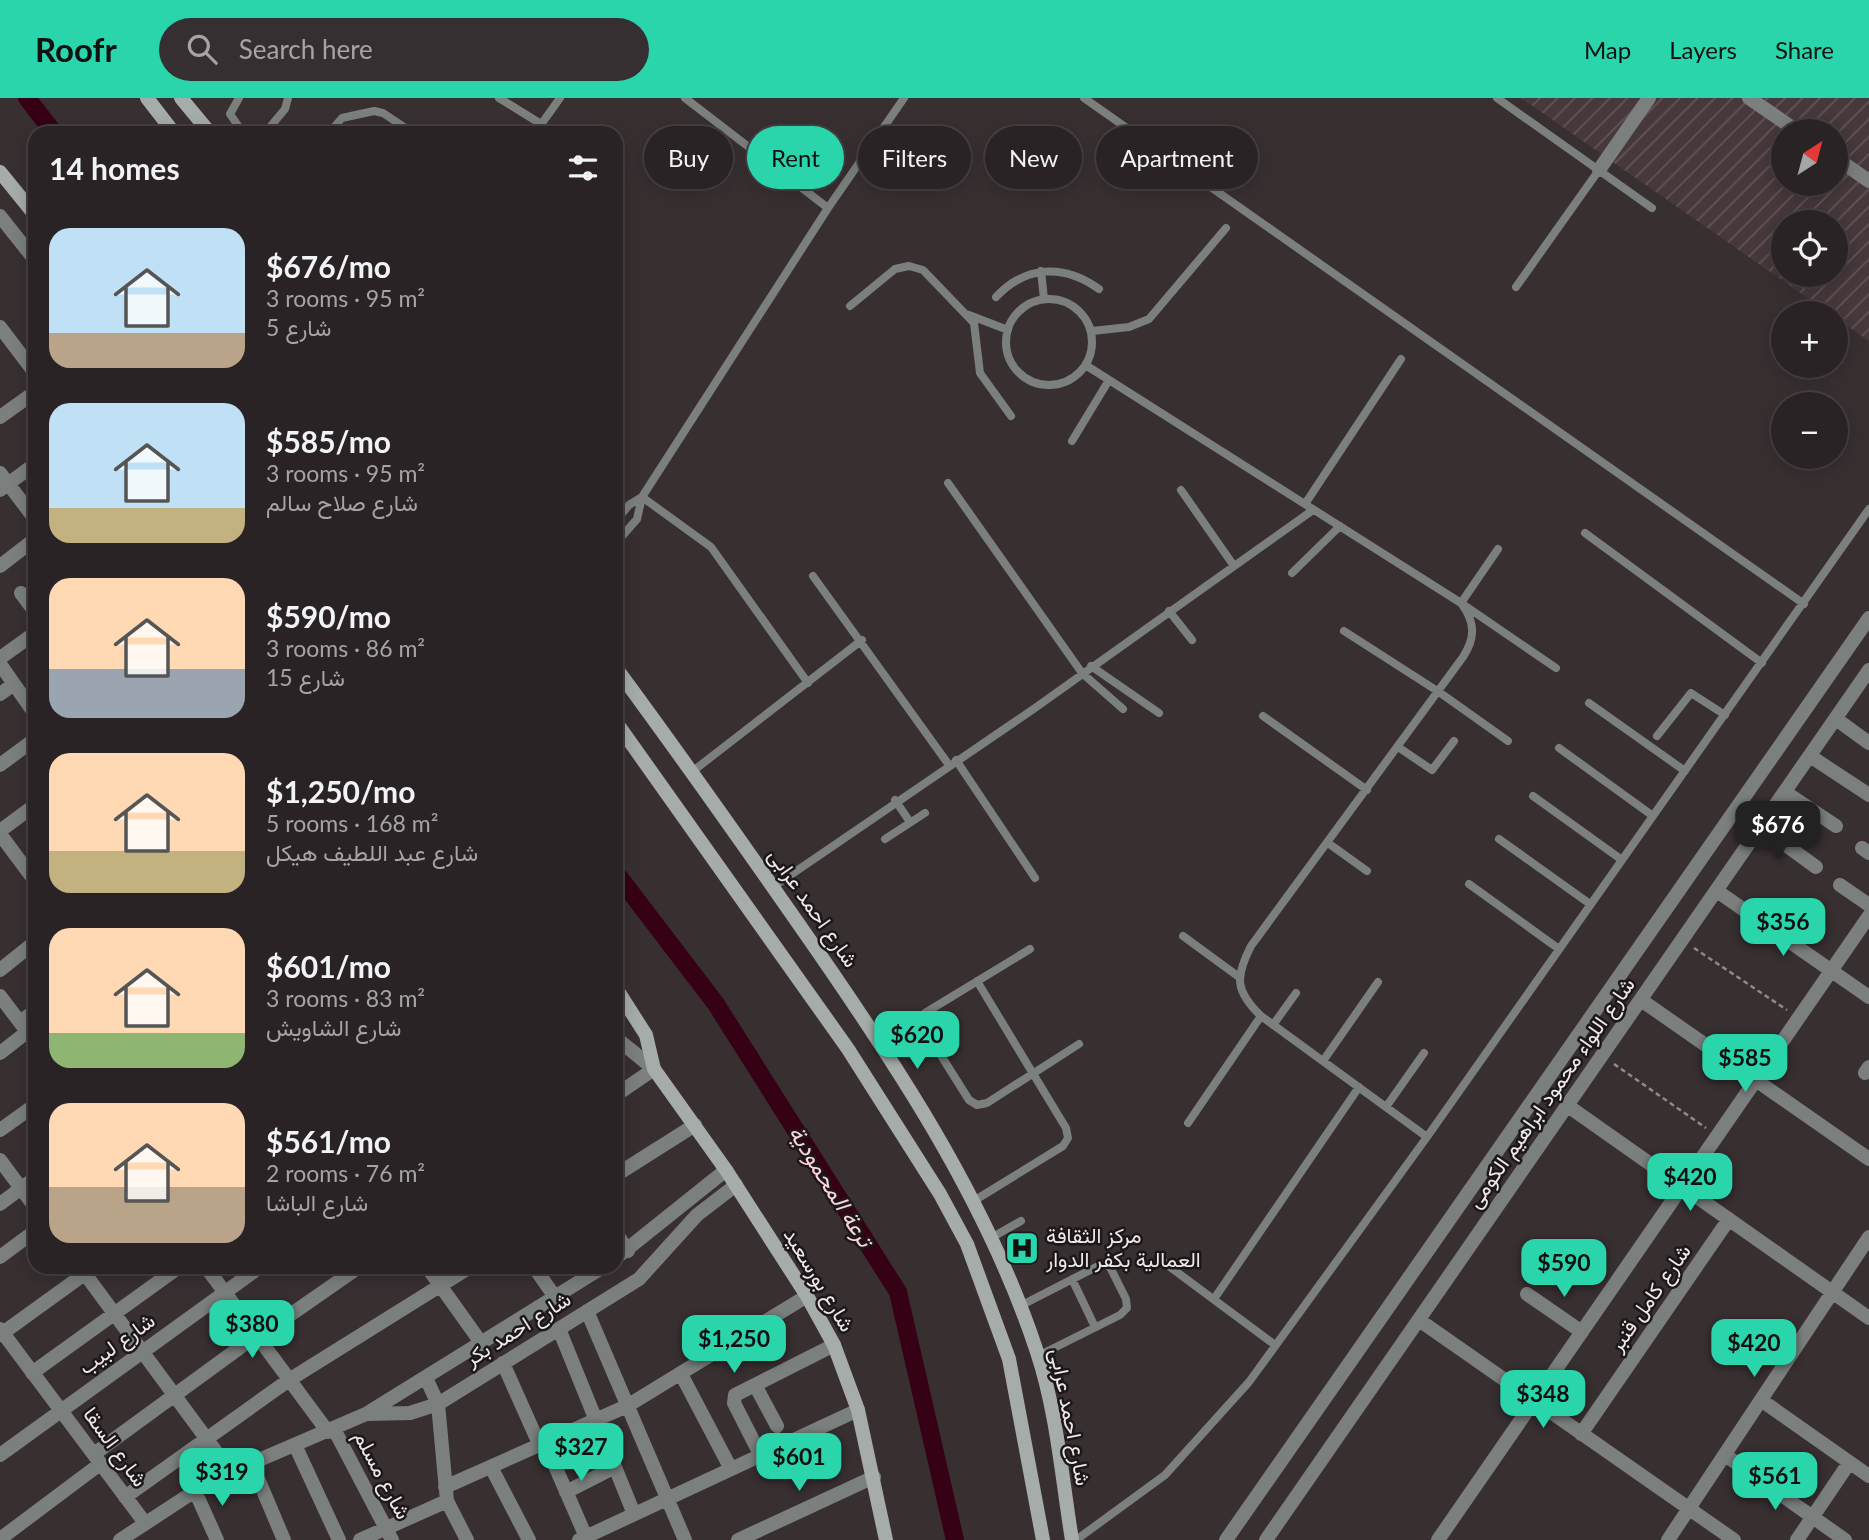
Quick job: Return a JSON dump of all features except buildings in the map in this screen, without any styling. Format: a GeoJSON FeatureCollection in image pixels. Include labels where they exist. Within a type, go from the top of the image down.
{"type":"FeatureCollection","features":[{"type":"Feature","properties":{"kind":"main road"},"geometry":{"type":"LineString","coordinates":[[147,98],[169,126]]}},
{"type":"Feature","properties":{"kind":"main road"},"geometry":{"type":"LineString","coordinates":[[181,98],[204,126]]}},
{"type":"Feature","properties":{"kind":"main road"},"geometry":{"type":"LineString","coordinates":[[0,172],[28,206]]}},
{"type":"Feature","properties":{"kind":"main road","name":"شارع احمد عرابى"},"geometry":{"type":"LineString","coordinates":[[623,677],[693,771],[888,1057],[992,1238],[1038,1356],[1074,1540]]}},
{"type":"Feature","properties":{"kind":"main road"},"geometry":{"type":"LineString","coordinates":[[623,732],[848,1049],[940,1194],[967,1244],[997,1317],[1009,1359],[1042,1540]]}},
{"type":"Feature","properties":{"kind":"main road","name":"شارع بورسعيد"},"geometry":{"type":"LineString","coordinates":[[623,1000],[646,1035],[654,1069],[736,1185],[807,1296],[834,1345],[858,1410],[886,1540]]}},
{"type":"Feature","properties":{"kind":"street"},"geometry":{"type":"LineString","coordinates":[[1599,170],[1649,98]]}},
{"type":"Feature","properties":{"kind":"street"},"geometry":{"type":"LineString","coordinates":[[1753,99],[1780,119]]}},
{"type":"Feature","properties":{"kind":"street"},"geometry":{"type":"LineString","coordinates":[[1848,166],[1869,181]]}},
{"type":"Feature","properties":{"kind":"street"},"geometry":{"type":"LineString","coordinates":[[0,216],[28,251]]}},
{"type":"Feature","properties":{"kind":"street"},"geometry":{"type":"LineString","coordinates":[[3,337],[28,365]]}},
{"type":"Feature","properties":{"kind":"street"},"geometry":{"type":"LineString","coordinates":[[0,417],[28,397]]}},
{"type":"Feature","properties":{"kind":"street"},"geometry":{"type":"LineString","coordinates":[[28,468],[3,482],[28,511]]}},
{"type":"Feature","properties":{"kind":"street"},"geometry":{"type":"LineString","coordinates":[[0,566],[28,545]]}},
{"type":"Feature","properties":{"kind":"street"},"geometry":{"type":"LineString","coordinates":[[21,593],[28,602]]}},
{"type":"Feature","properties":{"kind":"street"},"geometry":{"type":"LineString","coordinates":[[1226,1540],[1869,618]]}},
{"type":"Feature","properties":{"kind":"street"},"geometry":{"type":"LineString","coordinates":[[0,659],[28,637]]}},
{"type":"Feature","properties":{"kind":"street"},"geometry":{"type":"LineString","coordinates":[[0,664],[28,703]]}},
{"type":"Feature","properties":{"kind":"street","name":"شارع اللواء محمود ابراهيم الكومى"},"geometry":{"type":"LineString","coordinates":[[1268,1539],[1810,756],[1836,719],[1864,688],[1869,670]]}},
{"type":"Feature","properties":{"kind":"street"},"geometry":{"type":"LineString","coordinates":[[0,694],[14,684]]}},
{"type":"Feature","properties":{"kind":"street"},"geometry":{"type":"LineString","coordinates":[[1836,719],[1869,743]]}},
{"type":"Feature","properties":{"kind":"street"},"geometry":{"type":"LineString","coordinates":[[0,765],[28,744]]}},
{"type":"Feature","properties":{"kind":"street"},"geometry":{"type":"LineString","coordinates":[[1810,756],[1869,795]]}},
{"type":"Feature","properties":{"kind":"street"},"geometry":{"type":"LineString","coordinates":[[1785,792],[1836,826]]}},
{"type":"Feature","properties":{"kind":"street"},"geometry":{"type":"LineString","coordinates":[[28,810],[0,832],[28,871]]}},
{"type":"Feature","properties":{"kind":"street"},"geometry":{"type":"LineString","coordinates":[[1761,827],[1816,867]]}},
{"type":"Feature","properties":{"kind":"street"},"geometry":{"type":"LineString","coordinates":[[1840,885],[1869,905]]}},
{"type":"Feature","properties":{"kind":"street"},"geometry":{"type":"LineString","coordinates":[[1717,891],[1869,997]]}},
{"type":"Feature","properties":{"kind":"street"},"geometry":{"type":"LineString","coordinates":[[1438,1540],[1869,916]]}},
{"type":"Feature","properties":{"kind":"street"},"geometry":{"type":"LineString","coordinates":[[0,970],[28,948]]}},
{"type":"Feature","properties":{"kind":"street"},"geometry":{"type":"LineString","coordinates":[[0,996],[27,1032],[0,1054]]}},
{"type":"Feature","properties":{"kind":"street"},"geometry":{"type":"LineString","coordinates":[[1641,1000],[1869,1159]]}},
{"type":"Feature","properties":{"kind":"street","name":"شارع بورسعيد"},"geometry":{"type":"LineString","coordinates":[[623,1044],[654,1069]]}},
{"type":"Feature","properties":{"kind":"street"},"geometry":{"type":"LineString","coordinates":[[623,1090],[654,1069]]}},
{"type":"Feature","properties":{"kind":"street"},"geometry":{"type":"LineString","coordinates":[[1568,1106],[1869,1318]]}},
{"type":"Feature","properties":{"kind":"street"},"geometry":{"type":"LineString","coordinates":[[0,1130],[28,1110]]}},
{"type":"Feature","properties":{"kind":"street"},"geometry":{"type":"LineString","coordinates":[[623,1171],[695,1125]]}},
{"type":"Feature","properties":{"kind":"street"},"geometry":{"type":"LineString","coordinates":[[0,1160],[28,1198]]}},
{"type":"Feature","properties":{"kind":"street"},"geometry":{"type":"LineString","coordinates":[[656,1263],[627,1251],[726,1170]]}},
{"type":"Feature","properties":{"kind":"street"},"geometry":{"type":"LineString","coordinates":[[0,1204],[28,1183]]}},
{"type":"Feature","properties":{"kind":"street","name":"شارع احمد بكر"},"geometry":{"type":"LineString","coordinates":[[366,1414],[402,1414],[438,1404],[639,1279],[697,1215],[736,1185]]}},
{"type":"Feature","properties":{"kind":"street","name":"شارع كامل قنبر"},"geometry":{"type":"LineString","coordinates":[[1581,1434],[1729,1219]]}},
{"type":"Feature","properties":{"kind":"street"},"geometry":{"type":"LineString","coordinates":[[653,1231],[669,1246]]}},
{"type":"Feature","properties":{"kind":"street"},"geometry":{"type":"LineString","coordinates":[[0,1257],[28,1236]]}},
{"type":"Feature","properties":{"kind":"street"},"geometry":{"type":"LineString","coordinates":[[1668,1540],[1869,1237]]}},
{"type":"Feature","properties":{"kind":"street"},"geometry":{"type":"LineString","coordinates":[[1,1332],[79,1274]]}},
{"type":"Feature","properties":{"kind":"street"},"geometry":{"type":"LineString","coordinates":[[89,1274],[231,1472]]}},
{"type":"Feature","properties":{"kind":"street"},"geometry":{"type":"LineString","coordinates":[[32,1373],[169,1274]]}},
{"type":"Feature","properties":{"kind":"street","name":"شارع مسلم"},"geometry":{"type":"LineString","coordinates":[[211,1274],[289,1380],[331,1431],[389,1534]]}},
{"type":"Feature","properties":{"kind":"street","name":"شارع لبيب"},"geometry":{"type":"LineString","coordinates":[[2,1449],[62,1410],[251,1274]]}},
{"type":"Feature","properties":{"kind":"street"},"geometry":{"type":"LineString","coordinates":[[4,1535],[175,1395],[345,1274]]}},
{"type":"Feature","properties":{"kind":"street"},"geometry":{"type":"LineString","coordinates":[[432,1274],[482,1344]]}},
{"type":"Feature","properties":{"kind":"street"},"geometry":{"type":"LineString","coordinates":[[125,1497],[289,1380],[459,1274]]}},
{"type":"Feature","properties":{"kind":"street"},"geometry":{"type":"LineString","coordinates":[[539,1274],[555,1297]]}},
{"type":"Feature","properties":{"kind":"street","name":"شارع احمد بكر"},"geometry":{"type":"LineString","coordinates":[[120,1540],[195,1491],[231,1472],[366,1414],[592,1274]]}},
{"type":"Feature","properties":{"kind":"street"},"geometry":{"type":"LineString","coordinates":[[1527,1294],[1582,1332]]}},
{"type":"Feature","properties":{"kind":"street"},"geometry":{"type":"LineString","coordinates":[[360,1540],[389,1534],[446,1494],[491,1467],[628,1406],[807,1296]]}},
{"type":"Feature","properties":{"kind":"street"},"geometry":{"type":"LineString","coordinates":[[587,1311],[685,1540]]}},
{"type":"Feature","properties":{"kind":"street"},"geometry":{"type":"LineString","coordinates":[[1419,1320],[1734,1540]]}},
{"type":"Feature","properties":{"kind":"street"},"geometry":{"type":"LineString","coordinates":[[559,1329],[634,1514]]}},
{"type":"Feature","properties":{"kind":"street","name":"شارع السقا"},"geometry":{"type":"LineString","coordinates":[[1,1332],[125,1497],[143,1524],[148,1540]]}},
{"type":"Feature","properties":{"kind":"street"},"geometry":{"type":"LineString","coordinates":[[761,1455],[733,1399],[739,1392],[834,1345]]}},
{"type":"Feature","properties":{"kind":"street"},"geometry":{"type":"LineString","coordinates":[[503,1363],[566,1492],[582,1539],[858,1410]]}},
{"type":"Feature","properties":{"kind":"street"},"geometry":{"type":"LineString","coordinates":[[681,1374],[731,1469]]}},
{"type":"Feature","properties":{"kind":"street"},"geometry":{"type":"LineString","coordinates":[[426,1378],[438,1404],[446,1494],[467,1540]]}},
{"type":"Feature","properties":{"kind":"street"},"geometry":{"type":"LineString","coordinates":[[755,1385],[777,1426]]}},
{"type":"Feature","properties":{"kind":"street"},"geometry":{"type":"LineString","coordinates":[[1761,1401],[1869,1476]]}},
{"type":"Feature","properties":{"kind":"street"},"geometry":{"type":"LineString","coordinates":[[295,1445],[339,1540]]}},
{"type":"Feature","properties":{"kind":"street"},"geometry":{"type":"LineString","coordinates":[[1725,1455],[1845,1540]]}},
{"type":"Feature","properties":{"kind":"street"},"geometry":{"type":"LineString","coordinates":[[251,1462],[284,1540]]}},
{"type":"Feature","properties":{"kind":"street"},"geometry":{"type":"LineString","coordinates":[[1797,1540],[1849,1462]]}},
{"type":"Feature","properties":{"kind":"street"},"geometry":{"type":"LineString","coordinates":[[491,1467],[529,1540]]}},
{"type":"Feature","properties":{"kind":"street"},"geometry":{"type":"LineString","coordinates":[[566,1492],[615,1467]]}},
{"type":"Feature","properties":{"kind":"street"},"geometry":{"type":"LineString","coordinates":[[738,1540],[756,1536],[874,1477]]}},
{"type":"Feature","properties":{"kind":"street"},"geometry":{"type":"LineString","coordinates":[[195,1491],[217,1540]]}},
{"type":"Feature","properties":{"kind":"lane"},"geometry":{"type":"LineString","coordinates":[[235,126],[230,114],[239,98]]}},
{"type":"Feature","properties":{"kind":"lane"},"geometry":{"type":"LineString","coordinates":[[271,126],[288,106],[288,98]]}},
{"type":"Feature","properties":{"kind":"lane"},"geometry":{"type":"LineString","coordinates":[[499,98],[541,124],[560,98]]}},
{"type":"Feature","properties":{"kind":"lane"},"geometry":{"type":"LineString","coordinates":[[685,98],[828,208]]}},
{"type":"Feature","properties":{"kind":"lane"},"geometry":{"type":"LineString","coordinates":[[623,535],[637,519],[642,497],[828,208],[904,98]]}},
{"type":"Feature","properties":{"kind":"lane"},"geometry":{"type":"LineString","coordinates":[[1084,98],[1804,604]]}},
{"type":"Feature","properties":{"kind":"lane"},"geometry":{"type":"LineString","coordinates":[[1497,98],[1652,208]]}},
{"type":"Feature","properties":{"kind":"lane"},"geometry":{"type":"LineString","coordinates":[[335,126],[342,118],[373,111],[383,113],[402,126]]}},
{"type":"Feature","properties":{"kind":"lane"},"geometry":{"type":"LineString","coordinates":[[1516,287],[1599,170]]}},
{"type":"Feature","properties":{"kind":"lane"},"geometry":{"type":"LineString","coordinates":[[1092,331],[1129,327],[1149,318],[1226,228]]}},
{"type":"Feature","properties":{"kind":"lane"},"geometry":{"type":"LineString","coordinates":[[850,306],[895,269],[909,266],[929,275],[969,315],[977,332],[981,373],[1012,416]]}},
{"type":"Feature","properties":{"kind":"lane"},"geometry":{"type":"LineString","coordinates":[[1041,271],[1044,299]]}},
{"type":"Feature","properties":{"kind":"lane"},"geometry":{"type":"LineString","coordinates":[[996,298],[1016,280],[1041,271],[1072,274],[1098,289]]}},
{"type":"Feature","properties":{"kind":"lane"},"geometry":{"type":"LineString","coordinates":[[1044,299],[1059,299],[1074,306],[1085,317],[1092,331],[1093,349],[1087,366],[1073,380],[1055,386],[1035,384],[1019,374],[1008,357],[1008,330],[1012,319],[1025,306],[1044,299]]}},
{"type":"Feature","properties":{"kind":"lane"},"geometry":{"type":"LineString","coordinates":[[969,315],[1008,330]]}},
{"type":"Feature","properties":{"kind":"lane"},"geometry":{"type":"LineString","coordinates":[[1305,504],[1401,359]]}},
{"type":"Feature","properties":{"kind":"lane"},"geometry":{"type":"LineString","coordinates":[[1087,366],[1461,603],[1556,668]]}},
{"type":"Feature","properties":{"kind":"lane"},"geometry":{"type":"LineString","coordinates":[[1072,441],[1110,380]]}},
{"type":"Feature","properties":{"kind":"lane"},"geometry":{"type":"LineString","coordinates":[[948,483],[1082,673],[1123,709]]}},
{"type":"Feature","properties":{"kind":"lane"},"geometry":{"type":"LineString","coordinates":[[1181,490],[1234,566]]}},
{"type":"Feature","properties":{"kind":"lane"},"geometry":{"type":"LineString","coordinates":[[623,512],[642,497]]}},
{"type":"Feature","properties":{"kind":"lane"},"geometry":{"type":"LineString","coordinates":[[642,497],[711,547],[808,683]]}},
{"type":"Feature","properties":{"kind":"lane"},"geometry":{"type":"LineString","coordinates":[[1074,1540],[1164,1475],[1249,1382],[1427,1137],[1869,509]]}},
{"type":"Feature","properties":{"kind":"lane"},"geometry":{"type":"LineString","coordinates":[[773,887],[1313,510]]}},
{"type":"Feature","properties":{"kind":"lane"},"geometry":{"type":"LineString","coordinates":[[1292,573],[1340,526]]}},
{"type":"Feature","properties":{"kind":"lane"},"geometry":{"type":"LineString","coordinates":[[1585,533],[1762,663]]}},
{"type":"Feature","properties":{"kind":"lane"},"geometry":{"type":"LineString","coordinates":[[1461,603],[1498,550]]}},
{"type":"Feature","properties":{"kind":"lane"},"geometry":{"type":"LineString","coordinates":[[813,576],[1035,878]]}},
{"type":"Feature","properties":{"kind":"lane"},"geometry":{"type":"LineString","coordinates":[[1427,1137],[1261,1016],[1242,994],[1239,977],[1251,946],[1439,692],[1471,644],[1473,629],[1469,615],[1461,603]]}},
{"type":"Feature","properties":{"kind":"lane"},"geometry":{"type":"LineString","coordinates":[[1169,611],[1192,640]]}},
{"type":"Feature","properties":{"kind":"lane"},"geometry":{"type":"LineString","coordinates":[[1344,631],[1439,692],[1507,741]]}},
{"type":"Feature","properties":{"kind":"lane"},"geometry":{"type":"LineString","coordinates":[[693,771],[862,640]]}},
{"type":"Feature","properties":{"kind":"lane"},"geometry":{"type":"LineString","coordinates":[[1091,666],[1159,713]]}},
{"type":"Feature","properties":{"kind":"lane"},"geometry":{"type":"LineString","coordinates":[[1657,736],[1691,693],[1725,715]]}},
{"type":"Feature","properties":{"kind":"lane"},"geometry":{"type":"LineString","coordinates":[[1589,703],[1685,771]]}},
{"type":"Feature","properties":{"kind":"lane"},"geometry":{"type":"LineString","coordinates":[[1262,716],[1367,790]]}},
{"type":"Feature","properties":{"kind":"lane"},"geometry":{"type":"LineString","coordinates":[[1398,747],[1432,770],[1454,741]]}},
{"type":"Feature","properties":{"kind":"lane"},"geometry":{"type":"LineString","coordinates":[[1559,748],[1653,817]]}},
{"type":"Feature","properties":{"kind":"lane"},"geometry":{"type":"LineString","coordinates":[[1534,796],[1622,860]]}},
{"type":"Feature","properties":{"kind":"lane"},"geometry":{"type":"LineString","coordinates":[[895,800],[910,822]]}},
{"type":"Feature","properties":{"kind":"lane"},"geometry":{"type":"LineString","coordinates":[[885,839],[925,813]]}},
{"type":"Feature","properties":{"kind":"lane"},"geometry":{"type":"LineString","coordinates":[[1499,839],[1590,904]]}},
{"type":"Feature","properties":{"kind":"lane"},"geometry":{"type":"LineString","coordinates":[[1328,843],[1367,871]]}},
{"type":"Feature","properties":{"kind":"lane"},"geometry":{"type":"LineString","coordinates":[[1469,884],[1559,949]]}},
{"type":"Feature","properties":{"kind":"lane"},"geometry":{"type":"LineString","coordinates":[[1183,936],[1239,977]]}},
{"type":"Feature","properties":{"kind":"lane"},"geometry":{"type":"LineString","coordinates":[[1030,949],[925,1013],[925,1030],[969,1100],[977,1105],[987,1103],[1079,1044]]}},
{"type":"Feature","properties":{"kind":"lane"},"geometry":{"type":"LineString","coordinates":[[972,1202],[1067,1143],[1066,1128],[977,981]]}},
{"type":"Feature","properties":{"kind":"lane"},"geometry":{"type":"LineString","coordinates":[[1323,1061],[1378,982]]}},
{"type":"Feature","properties":{"kind":"lane"},"geometry":{"type":"LineString","coordinates":[[1273,1025],[1296,993]]}},
{"type":"Feature","properties":{"kind":"lane"},"geometry":{"type":"LineString","coordinates":[[1188,1123],[1261,1016]]}},
{"type":"Feature","properties":{"kind":"lane"},"geometry":{"type":"LineString","coordinates":[[1386,1107],[1424,1053]]}},
{"type":"Feature","properties":{"kind":"lane"},"geometry":{"type":"LineString","coordinates":[[1213,1299],[1359,1087]]}},
{"type":"Feature","properties":{"kind":"lane"},"geometry":{"type":"LineString","coordinates":[[992,1238],[1021,1221]]}},
{"type":"Feature","properties":{"kind":"lane"},"geometry":{"type":"LineString","coordinates":[[1162,1261],[1275,1345]]}},
{"type":"Feature","properties":{"kind":"lane"},"geometry":{"type":"LineString","coordinates":[[1020,1306],[1102,1264],[1107,1265],[1126,1299],[1124,1312],[1038,1356]]}},
{"type":"Feature","properties":{"kind":"lane"},"geometry":{"type":"LineString","coordinates":[[1072,1279],[1095,1327]]}},
{"type":"Feature","properties":{"kind":"path"},"geometry":{"type":"LineString","coordinates":[[1683,940],[1799,1018]]}},
{"type":"Feature","properties":{"kind":"path"},"geometry":{"type":"LineString","coordinates":[[1603,1056],[1717,1136]]}},
{"type":"Feature","properties":{"kind":"shaded area"},"geometry":{"type":"Polygon","coordinates":[[[1521,98],[1869,98],[1869,341],[1848,326],[1848,301],[1812,301],[1792,287],[1848,287],[1848,210],[1771,210],[1771,273],[1521,98]]]}},
{"type":"Feature","properties":{"kind":"waterway","name":"ترعة المحمودية"},"geometry":{"type":"LineString","coordinates":[[27,98],[49,126]]}},
{"type":"Feature","properties":{"kind":"waterway","name":"ترعة المحمودية"},"geometry":{"type":"LineString","coordinates":[[623,882],[716,1004],[898,1292],[955,1540]]}},
{"type":"Feature","properties":{"kind":"place","name":"مركز الثقافة العمالية بكفر الدوار"},"geometry":{"type":"Point","coordinates":[1022,1248]}}]}
